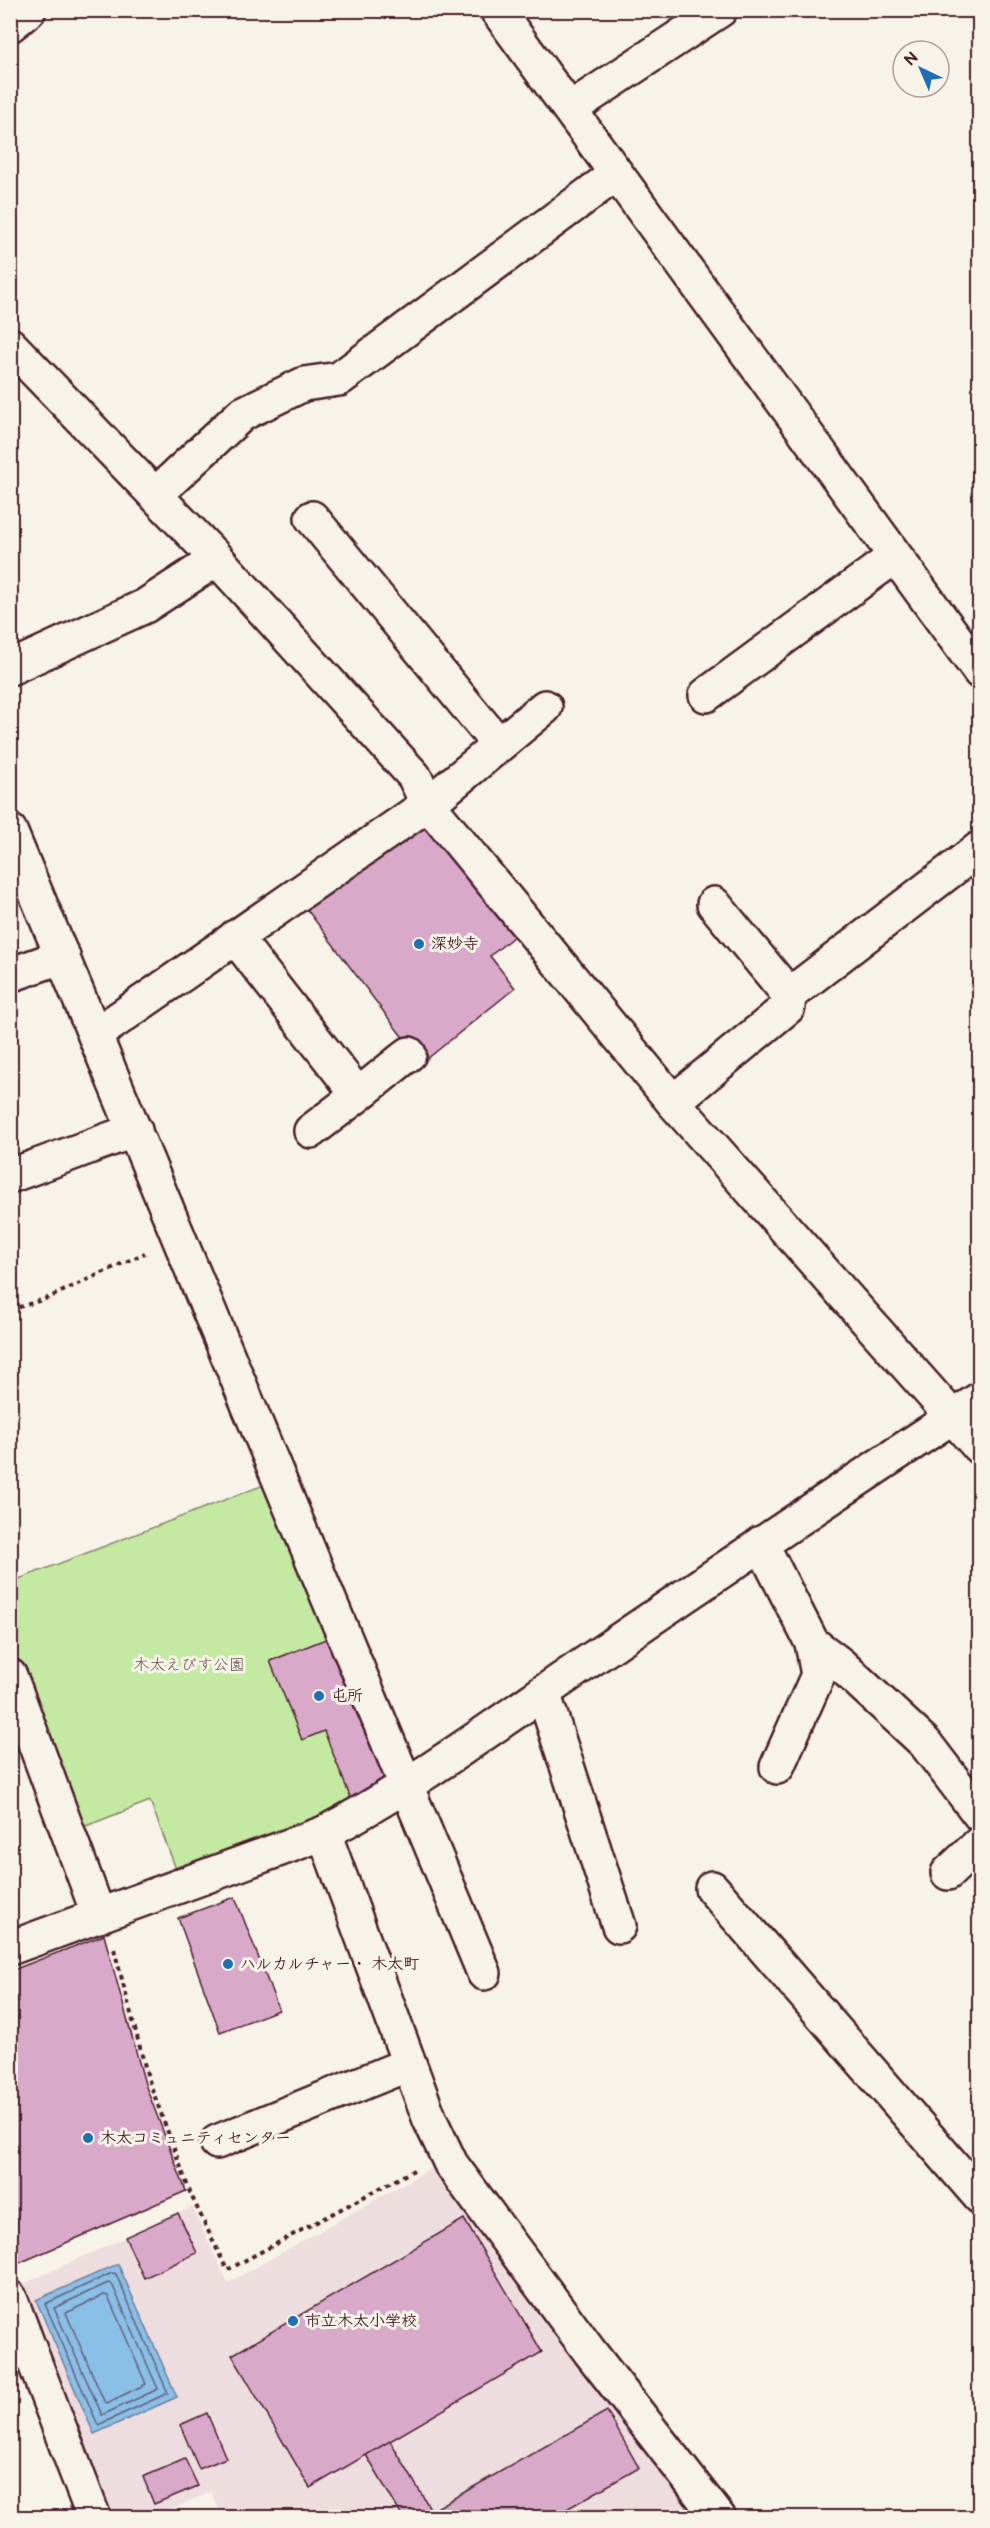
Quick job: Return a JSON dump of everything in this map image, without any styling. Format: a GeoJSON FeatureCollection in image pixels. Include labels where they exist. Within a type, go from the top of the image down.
{"type":"FeatureCollection","features":[{"type":"Feature","properties":{"kind":"street"},"geometry":{"type":"LineString","coordinates":[[10,25],[29,10]]}},
{"type":"Feature","properties":{"kind":"street"},"geometry":{"type":"LineString","coordinates":[[497,10],[980,672]]}},
{"type":"Feature","properties":{"kind":"street"},"geometry":{"type":"LineString","coordinates":[[570,109],[720,10]]}},
{"type":"Feature","properties":{"kind":"street"},"geometry":{"type":"LineString","coordinates":[[155,495],[242,414],[304,384],[339,379],[616,174]]}},
{"type":"Feature","properties":{"kind":"street"},"geometry":{"type":"LineString","coordinates":[[10,345],[216,560],[414,776],[428,804],[673,1102],[980,1448]]}},
{"type":"Feature","properties":{"kind":"street"},"geometry":{"type":"LineString","coordinates":[[312,519],[499,745]]}},
{"type":"Feature","properties":{"kind":"street"},"geometry":{"type":"LineString","coordinates":[[706,695],[894,557]]}},
{"type":"Feature","properties":{"kind":"street"},"geometry":{"type":"LineString","coordinates":[[10,668],[145,606],[216,560]]}},
{"type":"Feature","properties":{"kind":"street"},"geometry":{"type":"LineString","coordinates":[[95,1035],[428,804],[545,707]]}},
{"type":"Feature","properties":{"kind":"street"},"geometry":{"type":"LineString","coordinates":[[10,831],[483,1973]]}},
{"type":"Feature","properties":{"kind":"street"},"geometry":{"type":"LineString","coordinates":[[789,995],[980,848]]}},
{"type":"Feature","properties":{"kind":"street"},"geometry":{"type":"LineString","coordinates":[[673,1102],[788,1007],[789,995],[714,904]]}},
{"type":"Feature","properties":{"kind":"street"},"geometry":{"type":"LineString","coordinates":[[235,937],[358,1095]]}},
{"type":"Feature","properties":{"kind":"street"},"geometry":{"type":"LineString","coordinates":[[10,975],[63,956]]}},
{"type":"Feature","properties":{"kind":"street"},"geometry":{"type":"LineString","coordinates":[[311,1131],[409,1054]]}},
{"type":"Feature","properties":{"kind":"street"},"geometry":{"type":"LineString","coordinates":[[10,1176],[135,1130]]}},
{"type":"Feature","properties":{"kind":"street"},"geometry":{"type":"LineString","coordinates":[[10,1948],[324,1833],[356,1816],[404,1786],[761,1543],[980,1399]]}},
{"type":"Feature","properties":{"kind":"street"},"geometry":{"type":"LineString","coordinates":[[761,1543],[812,1643],[818,1675],[777,1767]]}},
{"type":"Feature","properties":{"kind":"street"},"geometry":{"type":"LineString","coordinates":[[812,1643],[842,1665],[925,1743],[980,1815]]}},
{"type":"Feature","properties":{"kind":"street"},"geometry":{"type":"LineString","coordinates":[[10,1676],[102,1915]]}},
{"type":"Feature","properties":{"kind":"street"},"geometry":{"type":"LineString","coordinates":[[543,1692],[619,1926]]}},
{"type":"Feature","properties":{"kind":"street"},"geometry":{"type":"LineString","coordinates":[[324,1833],[430,2120],[452,2164],[590,2352],[720,2517]]}},
{"type":"Feature","properties":{"kind":"street"},"geometry":{"type":"LineString","coordinates":[[948,1873],[980,1843]]}},
{"type":"Feature","properties":{"kind":"street"},"geometry":{"type":"LineString","coordinates":[[712,1888],[980,2197]]}},
{"type":"Feature","properties":{"kind":"street"},"geometry":{"type":"LineString","coordinates":[[217,2142],[409,2064]]}},
{"type":"Feature","properties":{"kind":"street"},"geometry":{"type":"LineString","coordinates":[[10,2298],[94,2517]]}},
{"type":"Feature","properties":{"kind":"path"},"geometry":{"type":"LineString","coordinates":[[10,1310],[48,1298],[180,1237]]}},
{"type":"Feature","properties":{"kind":"path"},"geometry":{"type":"LineString","coordinates":[[102,1915],[148,2078],[191,2195],[227,2270],[446,2153]]}},
{"type":"Feature","properties":{"kind":"shaded area","name":"市立木太小学校"},"geometry":{"type":"Polygon","coordinates":[[[440,2163],[576,2357],[695,2517],[223,2517],[211,2492],[153,2517],[112,2517],[21,2285],[192,2207],[228,2283],[440,2163]]]}},
{"type":"Feature","properties":{"kind":"green space","name":"木太えびす公園"},"geometry":{"type":"Polygon","coordinates":[[[269,1483],[387,1781],[310,1820],[176,1869],[150,1801],[76,1830],[11,1656],[11,1582],[269,1483]]]}},
{"type":"Feature","properties":{"kind":"water"},"geometry":{"type":"Polygon","coordinates":[[[118,2264],[177,2397],[94,2434],[36,2300],[118,2264]]]}},
{"type":"Feature","properties":{"kind":"building","name":"深妙寺"},"geometry":{"type":"Polygon","coordinates":[[[418,826],[434,827],[519,932],[490,956],[515,988],[422,1063],[305,907],[418,826]]]}},
{"type":"Feature","properties":{"kind":"building","name":"屯所"},"geometry":{"type":"Polygon","coordinates":[[[331,1637],[387,1781],[351,1799],[324,1731],[302,1740],[270,1661],[331,1637]]]}},
{"type":"Feature","properties":{"kind":"building","name":"ハルカルチャー・ 木太町"},"geometry":{"type":"Polygon","coordinates":[[[235,1897],[279,2010],[220,2032],[178,1918],[235,1897]]]}},
{"type":"Feature","properties":{"kind":"building","name":"木太コミュニティセンター"},"geometry":{"type":"Polygon","coordinates":[[[104,1935],[145,2084],[186,2191],[10,2267],[10,1971],[104,1935]]]}},
{"type":"Feature","properties":{"kind":"building"},"geometry":{"type":"Polygon","coordinates":[[[178,2213],[197,2253],[144,2278],[125,2237],[178,2213]]]}},
{"type":"Feature","properties":{"kind":"building"},"geometry":{"type":"Polygon","coordinates":[[[464,2219],[542,2352],[310,2488],[232,2355],[464,2219]]]}},
{"type":"Feature","properties":{"kind":"building"},"geometry":{"type":"Polygon","coordinates":[[[607,2411],[639,2468],[551,2518],[419,2518],[607,2411]]]}},
{"type":"Feature","properties":{"kind":"building"},"geometry":{"type":"Polygon","coordinates":[[[207,2413],[226,2458],[199,2469],[180,2425],[207,2413]]]}},
{"type":"Feature","properties":{"kind":"building"},"geometry":{"type":"Polygon","coordinates":[[[390,2441],[431,2510],[419,2518],[403,2518],[366,2455],[390,2441]]]}},
{"type":"Feature","properties":{"kind":"building"},"geometry":{"type":"Polygon","coordinates":[[[185,2459],[198,2486],[154,2504],[143,2477],[185,2459]]]}},
{"type":"Feature","properties":{"kind":"place","name":"深妙寺"},"geometry":{"type":"Point","coordinates":[419,944]}},
{"type":"Feature","properties":{"kind":"place","name":"屯所"},"geometry":{"type":"Point","coordinates":[319,1696]}},
{"type":"Feature","properties":{"kind":"place","name":"ハルカルチャー・ 木太町"},"geometry":{"type":"Point","coordinates":[228,1964]}},
{"type":"Feature","properties":{"kind":"place","name":"木太コミュニティセンター"},"geometry":{"type":"Point","coordinates":[88,2138]}},
{"type":"Feature","properties":{"kind":"place","name":"市立木太小学校"},"geometry":{"type":"Point","coordinates":[293,2321]}}]}
